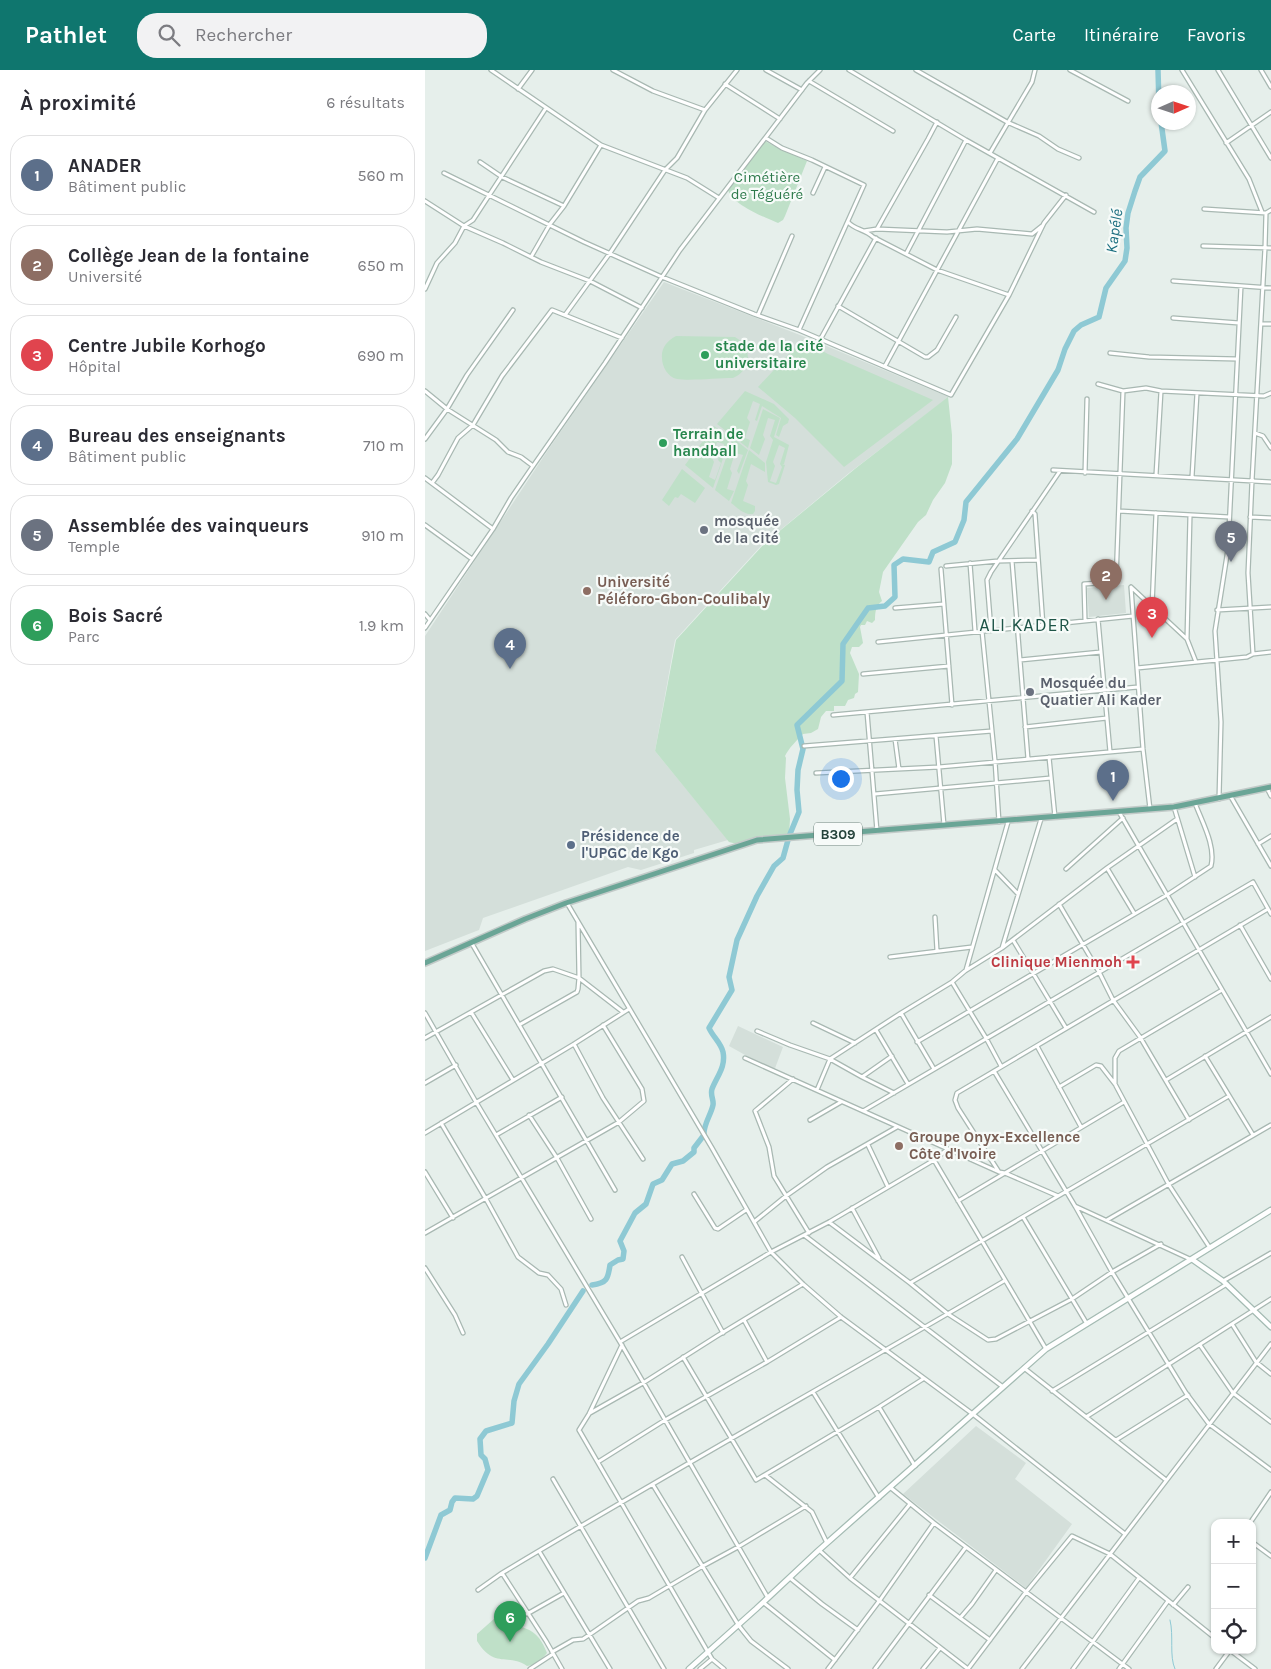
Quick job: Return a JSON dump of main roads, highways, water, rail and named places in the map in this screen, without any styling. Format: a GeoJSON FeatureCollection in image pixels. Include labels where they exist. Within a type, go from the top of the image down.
{"type":"FeatureCollection","features":[{"type":"Feature","properties":{"kind":"main road","name":"B309"},"geometry":{"type":"LineString","coordinates":[[425,963],[567,903],[757,840],[1150,810],[1195,804],[1269,788]]}},
{"type":"Feature","properties":{"kind":"main road"},"geometry":{"type":"LineString","coordinates":[[689,1669],[739,1626],[819,1550],[974,1415],[1046,1349],[1193,1260],[1271,1210]]}},
{"type":"Feature","properties":{"kind":"main road"},"geometry":{"type":"LineString","coordinates":[[1193,1260],[1225,1283],[1271,1327]]}},
{"type":"Feature","properties":{"kind":"waterway","name":"Kapélé"},"geometry":{"type":"LineString","coordinates":[[1158,70],[1158,85]]}},
{"type":"Feature","properties":{"kind":"waterway"},"geometry":{"type":"LineString","coordinates":[[790,834],[799,812],[798,770],[803,749],[797,725],[842,681],[843,644],[868,608],[885,606],[895,597],[894,565],[903,559],[929,562],[933,552],[955,542],[964,520],[966,502],[1017,439],[1058,370],[1074,331],[1081,325],[1099,317],[1106,288],[1125,261],[1128,213],[1140,177],[1165,151],[1162,130]]}},
{"type":"Feature","properties":{"kind":"waterway"},"geometry":{"type":"LineString","coordinates":[[592,1285],[606,1280],[610,1265],[623,1259],[624,1251],[620,1241],[635,1213],[646,1204],[653,1184],[662,1180],[672,1164],[683,1161],[694,1152],[694,1148],[704,1135],[713,1105],[712,1089],[722,1067],[724,1057],[721,1046],[709,1028],[732,990],[729,977],[737,940],[757,896],[774,866],[783,858],[788,840]]}},
{"type":"Feature","properties":{"kind":"waterway"},"geometry":{"type":"LineString","coordinates":[[425,1558],[441,1515],[450,1510],[455,1498],[473,1499],[477,1496],[488,1470],[485,1459],[481,1455],[480,1439],[486,1431],[512,1423],[514,1401],[519,1384],[583,1291]]}},
{"type":"Feature","properties":{"kind":"waterway"},"geometry":{"type":"LineString","coordinates":[[1170,1620],[1172,1658],[1175,1669]]}},
{"type":"Feature","properties":{"kind":"place","name":"stade de la cité universitaire"},"geometry":{"type":"Point","coordinates":[705,355]}},
{"type":"Feature","properties":{"kind":"place","name":"Terrain de handball"},"geometry":{"type":"Point","coordinates":[663,443]}},
{"type":"Feature","properties":{"kind":"place","name":"mosquée de la cité"},"geometry":{"type":"Point","coordinates":[704,530]}},
{"type":"Feature","properties":{"kind":"place","name":"Assemblée des vainqueurs"},"geometry":{"type":"Point","coordinates":[1231,562]}},
{"type":"Feature","properties":{"kind":"place","name":"Université Péléforo-Gbon-Coulibaly"},"geometry":{"type":"Point","coordinates":[587,591]}},
{"type":"Feature","properties":{"kind":"place","name":"Collège Jean de la fontaine"},"geometry":{"type":"Point","coordinates":[1106,600]}},
{"type":"Feature","properties":{"kind":"place","name":"Centre Jubile Korhogo"},"geometry":{"type":"Point","coordinates":[1152,638]}},
{"type":"Feature","properties":{"kind":"place","name":"Bureau des enseignants"},"geometry":{"type":"Point","coordinates":[510,669]}},
{"type":"Feature","properties":{"kind":"place","name":"Mosquée du Quatier Ali Kader"},"geometry":{"type":"Point","coordinates":[1030,692]}},
{"type":"Feature","properties":{"kind":"place","name":"ANADER"},"geometry":{"type":"Point","coordinates":[1113,801]}},
{"type":"Feature","properties":{"kind":"place","name":"Présidence de l'UPGC de Kgo"},"geometry":{"type":"Point","coordinates":[571,845]}},
{"type":"Feature","properties":{"kind":"place","name":"Clinique Mienmoh"},"geometry":{"type":"Point","coordinates":[1133,962]}},
{"type":"Feature","properties":{"kind":"place","name":"Groupe Onyx-Excellence Côte d'Ivoire"},"geometry":{"type":"Point","coordinates":[899,1146]}},
{"type":"Feature","properties":{"kind":"place","name":"Bois Sacré"},"geometry":{"type":"Point","coordinates":[510,1642]}},
{"type":"Feature","properties":{"kind":"district","name":"ALI KADER"},"geometry":{"type":"Point","coordinates":[1025,625]}},
{"type":"Feature","properties":{"kind":"park label","name":"Cimétière de Téguéré"},"geometry":{"type":"Point","coordinates":[767,186]}}]}
